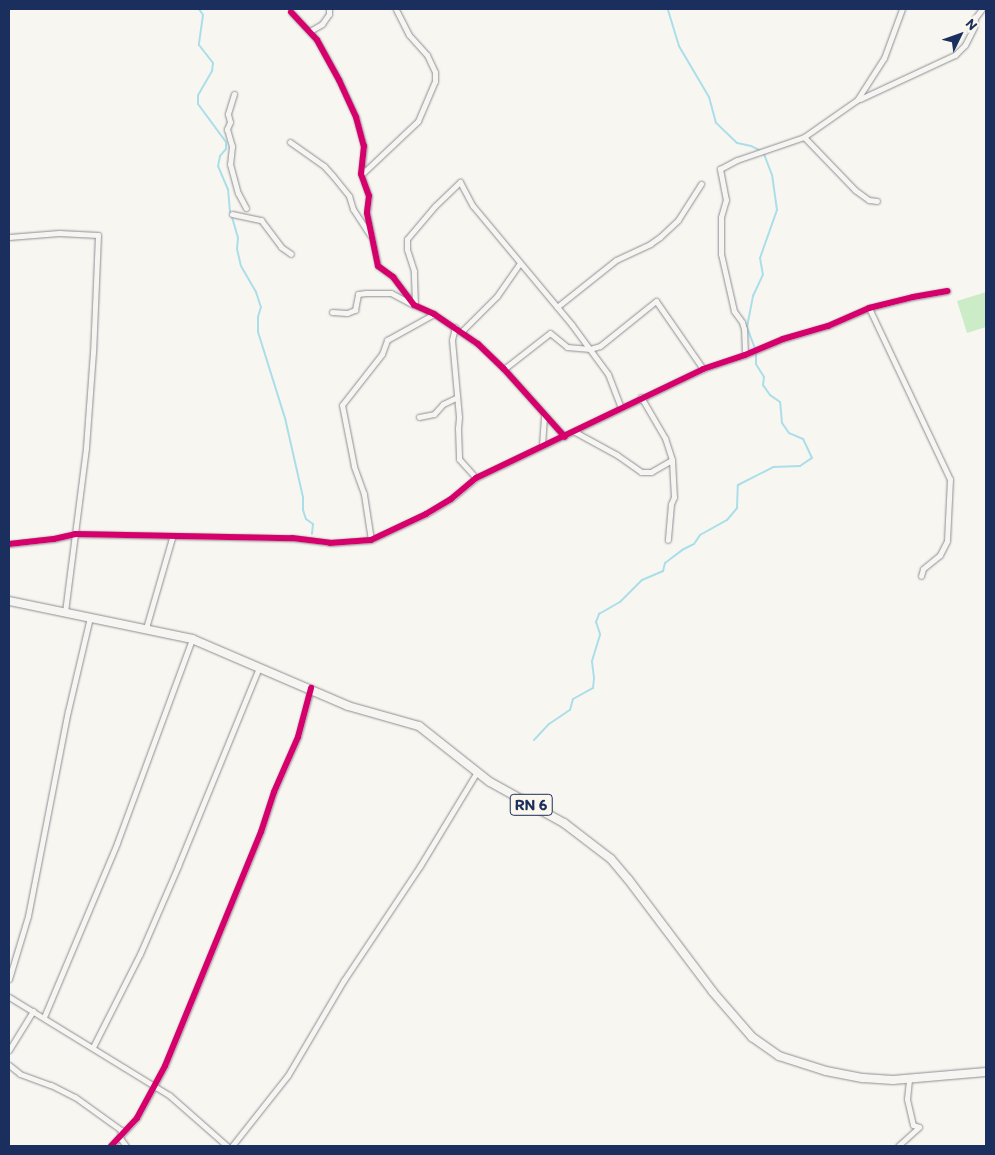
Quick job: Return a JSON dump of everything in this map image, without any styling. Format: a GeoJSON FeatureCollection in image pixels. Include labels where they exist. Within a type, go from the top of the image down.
{"type":"FeatureCollection","features":[{"type":"Feature","properties":{"kind":"main road","name":"RN 6"},"geometry":{"type":"LineString","coordinates":[[9,601],[192,639],[311,688],[348,706],[419,726],[431,733],[477,772],[570,827],[611,859],[628,878],[713,992],[752,1037],[771,1052],[802,1064],[845,1075],[892,1080],[986,1072]]}},
{"type":"Feature","properties":{"kind":"street"},"geometry":{"type":"LineString","coordinates":[[310,32],[322,24],[329,14],[329,9]]}},
{"type":"Feature","properties":{"kind":"street"},"geometry":{"type":"LineString","coordinates":[[361,174],[418,121],[435,81],[435,72],[428,55],[409,35],[396,9]]}},
{"type":"Feature","properties":{"kind":"street"},"geometry":{"type":"LineString","coordinates":[[857,100],[884,58],[902,9]]}},
{"type":"Feature","properties":{"kind":"street"},"geometry":{"type":"LineString","coordinates":[[745,355],[744,329],[742,322],[734,312],[721,254],[721,217],[726,200],[720,170],[737,160],[804,137],[857,100],[955,55],[965,45],[974,27],[975,18],[982,9]]}},
{"type":"Feature","properties":{"kind":"street"},"geometry":{"type":"LineString","coordinates":[[290,12],[310,32],[340,80],[356,117],[364,146],[361,174],[369,196],[367,213],[378,266],[393,277],[415,305]]}},
{"type":"Feature","properties":{"kind":"street"},"geometry":{"type":"LineString","coordinates":[[234,94],[228,114],[230,122],[227,129],[232,146],[230,164],[238,193],[246,208]]}},
{"type":"Feature","properties":{"kind":"street"},"geometry":{"type":"LineString","coordinates":[[804,137],[855,190],[868,200],[876,201]]}},
{"type":"Feature","properties":{"kind":"street"},"geometry":{"type":"LineString","coordinates":[[290,142],[324,166],[333,176],[349,196],[353,209],[373,240]]}},
{"type":"Feature","properties":{"kind":"street"},"geometry":{"type":"LineString","coordinates":[[415,305],[414,272],[407,249],[408,238],[435,206],[460,182],[474,206],[557,307],[608,374],[621,408]]}},
{"type":"Feature","properties":{"kind":"street"},"geometry":{"type":"LineString","coordinates":[[557,307],[616,260],[650,244],[660,237],[678,220],[701,184]]}},
{"type":"Feature","properties":{"kind":"street"},"geometry":{"type":"LineString","coordinates":[[232,214],[261,220],[282,247],[291,254]]}},
{"type":"Feature","properties":{"kind":"street"},"geometry":{"type":"LineString","coordinates":[[9,238],[59,233],[98,235],[94,352],[86,448],[64,612]]}},
{"type":"Feature","properties":{"kind":"street"},"geometry":{"type":"LineString","coordinates":[[462,332],[497,296],[520,263]]}},
{"type":"Feature","properties":{"kind":"street"},"geometry":{"type":"LineString","coordinates":[[9,544],[54,539],[75,534],[172,538],[292,538],[330,543],[371,540],[426,514],[450,499],[476,478],[518,460],[542,445],[565,437],[641,397],[703,369],[745,355],[783,339],[828,326],[869,308],[947,291]]}},
{"type":"Feature","properties":{"kind":"street"},"geometry":{"type":"LineString","coordinates":[[332,312],[347,313],[355,310],[358,294],[391,293],[434,314],[462,332],[504,369],[565,437]]}},
{"type":"Feature","properties":{"kind":"street"},"geometry":{"type":"LineString","coordinates":[[504,369],[550,333],[567,347],[590,349],[607,341],[656,300],[703,369]]}},
{"type":"Feature","properties":{"kind":"street"},"geometry":{"type":"LineString","coordinates":[[869,308],[950,479],[947,541],[940,555],[923,569],[921,576]]}},
{"type":"Feature","properties":{"kind":"street"},"geometry":{"type":"LineString","coordinates":[[371,540],[364,494],[354,466],[342,405],[382,354],[387,340],[434,314]]}},
{"type":"Feature","properties":{"kind":"street"},"geometry":{"type":"LineString","coordinates":[[454,328],[452,340],[456,398],[460,417],[458,428],[459,459],[476,478]]}},
{"type":"Feature","properties":{"kind":"street"},"geometry":{"type":"LineString","coordinates":[[641,397],[665,438],[672,460],[674,497],[671,504],[668,540]]}},
{"type":"Feature","properties":{"kind":"street"},"geometry":{"type":"LineString","coordinates":[[419,417],[434,414],[442,404],[456,398]]}},
{"type":"Feature","properties":{"kind":"street"},"geometry":{"type":"LineString","coordinates":[[542,445],[544,415]]}},
{"type":"Feature","properties":{"kind":"street"},"geometry":{"type":"LineString","coordinates":[[575,432],[617,455],[641,472],[651,472],[672,460]]}},
{"type":"Feature","properties":{"kind":"street"},"geometry":{"type":"LineString","coordinates":[[146,628],[172,538]]}},
{"type":"Feature","properties":{"kind":"street"},"geometry":{"type":"LineString","coordinates":[[9,979],[28,916],[66,720],[90,617]]}},
{"type":"Feature","properties":{"kind":"street"},"geometry":{"type":"LineString","coordinates":[[44,1017],[116,844],[192,639]]}},
{"type":"Feature","properties":{"kind":"street"},"geometry":{"type":"LineString","coordinates":[[93,1047],[140,954],[259,668]]}},
{"type":"Feature","properties":{"kind":"street"},"geometry":{"type":"LineString","coordinates":[[111,1146],[137,1118],[156,1086],[261,832],[274,792],[298,737],[311,688]]}},
{"type":"Feature","properties":{"kind":"street"},"geometry":{"type":"LineString","coordinates":[[232,1146],[288,1075],[344,980],[420,866],[477,772]]}},
{"type":"Feature","properties":{"kind":"street"},"geometry":{"type":"LineString","coordinates":[[9,997],[169,1094],[227,1146]]}},
{"type":"Feature","properties":{"kind":"street"},"geometry":{"type":"LineString","coordinates":[[9,1050],[33,1011]]}},
{"type":"Feature","properties":{"kind":"street"},"geometry":{"type":"LineString","coordinates":[[9,1065],[20,1074],[51,1085],[75,1097],[121,1130],[120,1138],[126,1146]]}},
{"type":"Feature","properties":{"kind":"street"},"geometry":{"type":"LineString","coordinates":[[898,1146],[919,1127],[913,1126],[907,1099],[909,1079]]}},
{"type":"Feature","properties":{"kind":"green space"},"geometry":{"type":"Polygon","coordinates":[[[986,292],[986,327],[967,333],[957,301],[986,292]]]}},
{"type":"Feature","properties":{"kind":"waterway"},"geometry":{"type":"LineString","coordinates":[[199,9],[203,15],[199,45],[213,63],[212,71],[198,95],[198,104],[226,142],[226,149],[220,156],[218,166],[228,189],[230,212]]}},
{"type":"Feature","properties":{"kind":"waterway"},"geometry":{"type":"LineString","coordinates":[[534,740],[549,724],[570,710],[573,699],[593,688],[592,661],[600,634],[596,622],[599,614],[620,602],[642,580],[663,571],[665,563],[682,550],[694,544],[700,535],[727,520],[737,508],[738,485],[773,467],[800,466],[812,458],[803,439],[789,433],[782,423],[780,402],[770,395],[763,385],[764,377],[756,364],[756,351],[747,327],[753,296],[763,275],[760,258],[777,210],[772,175],[763,152],[751,146],[737,143],[716,123],[709,97],[679,46],[668,9]]}},
{"type":"Feature","properties":{"kind":"waterway"},"geometry":{"type":"LineString","coordinates":[[232,217],[238,238],[237,249],[241,266],[256,292],[261,307],[258,317],[258,332],[285,418],[303,497],[303,510],[306,519],[313,524],[312,534]]}},
{"type":"Feature","properties":{"kind":"cycle path"},"geometry":{"type":"LineString","coordinates":[[291,12],[317,40],[339,80],[356,117],[364,146],[361,174],[369,196],[367,213],[378,266],[393,277],[414,305],[434,314],[478,344],[504,369],[565,437]]}},
{"type":"Feature","properties":{"kind":"cycle path"},"geometry":{"type":"LineString","coordinates":[[9,544],[54,539],[75,534],[292,538],[330,543],[371,540],[426,514],[451,499],[476,478],[703,369],[745,355],[783,339],[828,326],[869,308],[947,291]]}},
{"type":"Feature","properties":{"kind":"cycle path"},"geometry":{"type":"LineString","coordinates":[[111,1146],[137,1118],[165,1066],[261,832],[274,792],[298,737],[311,688]]}}]}
